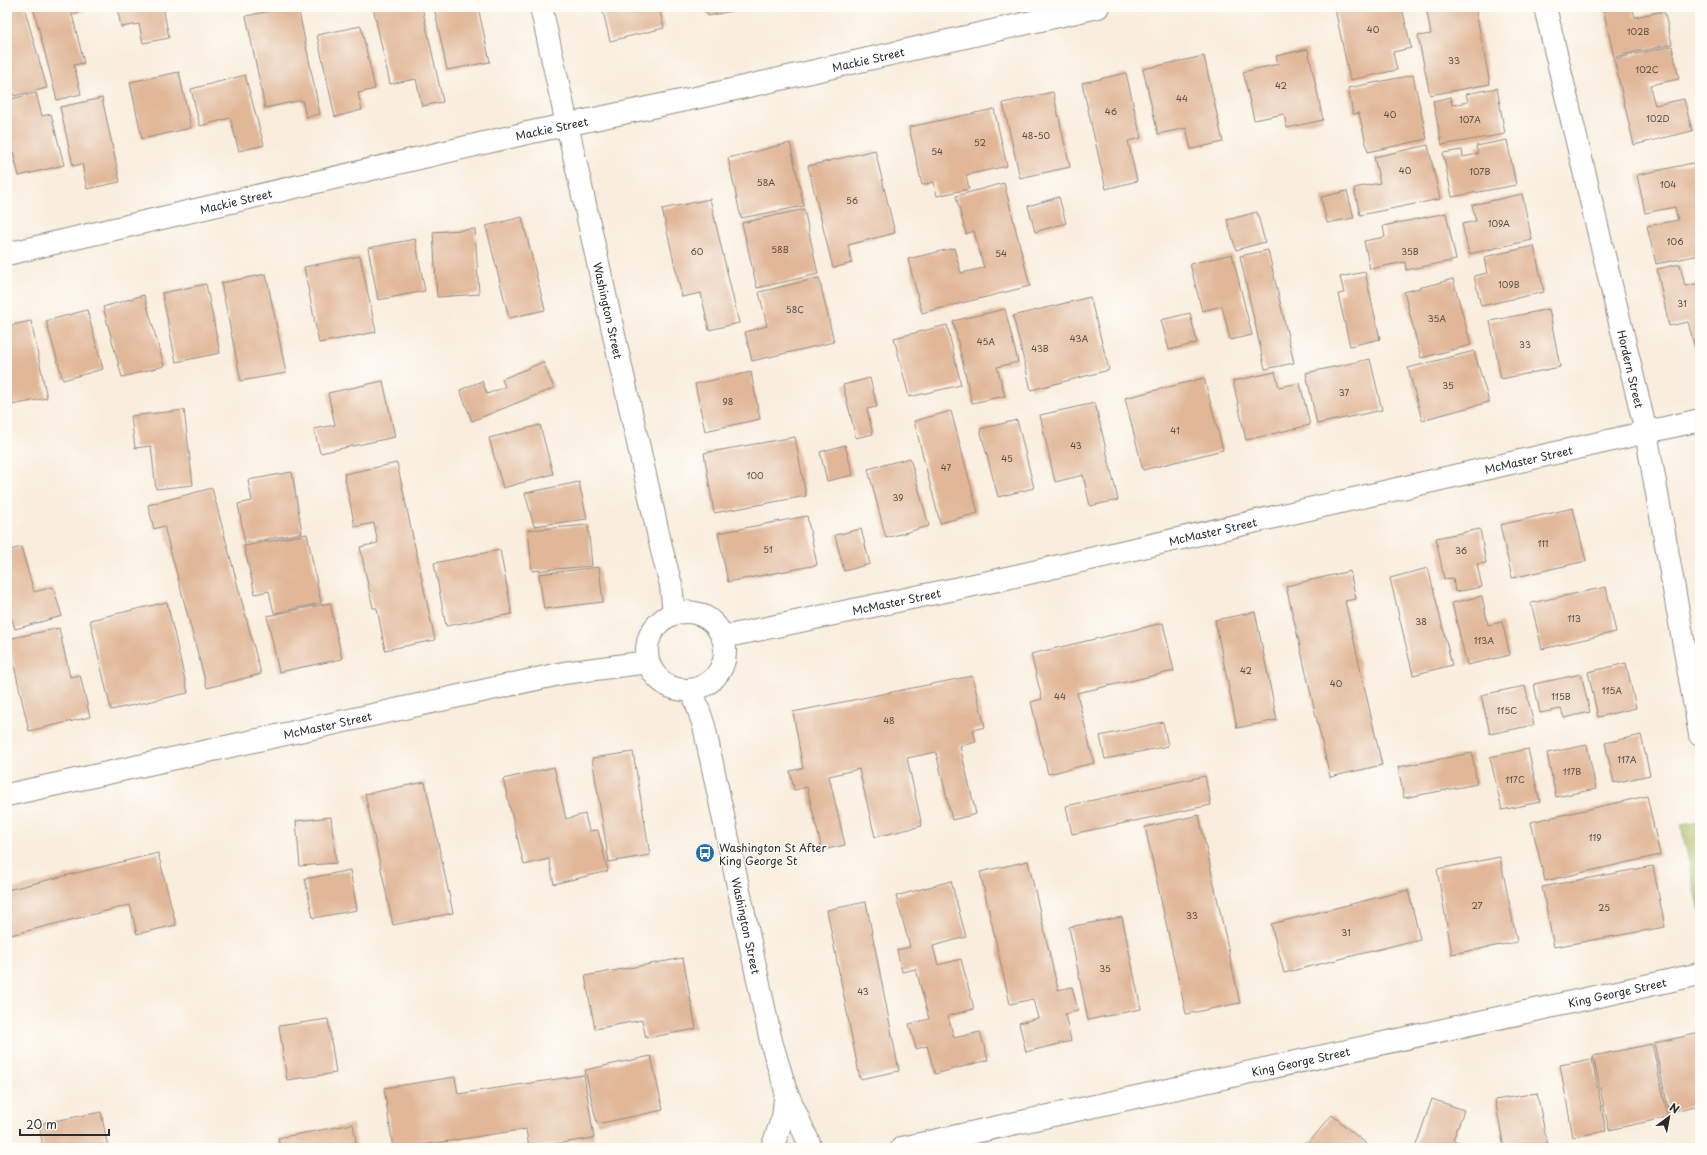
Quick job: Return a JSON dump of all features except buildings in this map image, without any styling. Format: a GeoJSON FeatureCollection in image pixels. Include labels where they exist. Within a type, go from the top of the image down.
{"type":"FeatureCollection","features":[{"type":"Feature","properties":{"kind":"street","name":"Washington Street"},"geometry":{"type":"LineString","coordinates":[[541,7],[662,551],[671,585],[674,613]]}},
{"type":"Feature","properties":{"kind":"street","name":"Mackie Street"},"geometry":{"type":"LineString","coordinates":[[7,254],[568,124],[890,55],[1098,7]]}},
{"type":"Feature","properties":{"kind":"street","name":"Hordern Street"},"geometry":{"type":"LineString","coordinates":[[1545,7],[1646,432],[1700,735]]}},
{"type":"Feature","properties":{"kind":"street","name":"McMaster Street"},"geometry":{"type":"LineString","coordinates":[[723,636],[998,580],[1700,420]]}},
{"type":"Feature","properties":{"kind":"street"},"geometry":{"type":"LineString","coordinates":[[689,612],[703,615],[718,628],[723,636],[726,646],[726,656],[723,666],[711,682],[702,687],[692,690],[681,690],[670,687],[660,680],[653,672],[648,662],[647,651],[651,632],[657,624],[674,613],[689,612]]}},
{"type":"Feature","properties":{"kind":"street","name":"McMaster Street"},"geometry":{"type":"LineString","coordinates":[[7,795],[564,673],[648,662]]}},
{"type":"Feature","properties":{"kind":"street","name":"Washington Street"},"geometry":{"type":"LineString","coordinates":[[692,690],[704,726],[771,1041],[786,1091],[812,1145]]}},
{"type":"Feature","properties":{"kind":"street","name":"King George Street"},"geometry":{"type":"LineString","coordinates":[[902,1148],[1700,974]]}},
{"type":"Feature","properties":{"kind":"street","name":"Washington Street"},"geometry":{"type":"LineString","coordinates":[[772,1148],[783,1117],[786,1091]]}},
{"type":"Feature","properties":{"kind":"street"},"geometry":{"type":"LineString","coordinates":[[772,1148],[780,1142],[790,1140],[800,1140],[812,1145]]}},
{"type":"Feature","properties":{"kind":"green space"},"geometry":{"type":"Polygon","coordinates":[[[1700,822],[1700,912],[1681,825],[1700,822]]]}},
{"type":"Feature","properties":{"kind":"place","name":"Washington St After King George St"},"geometry":{"type":"Point","coordinates":[705,853]}}]}
